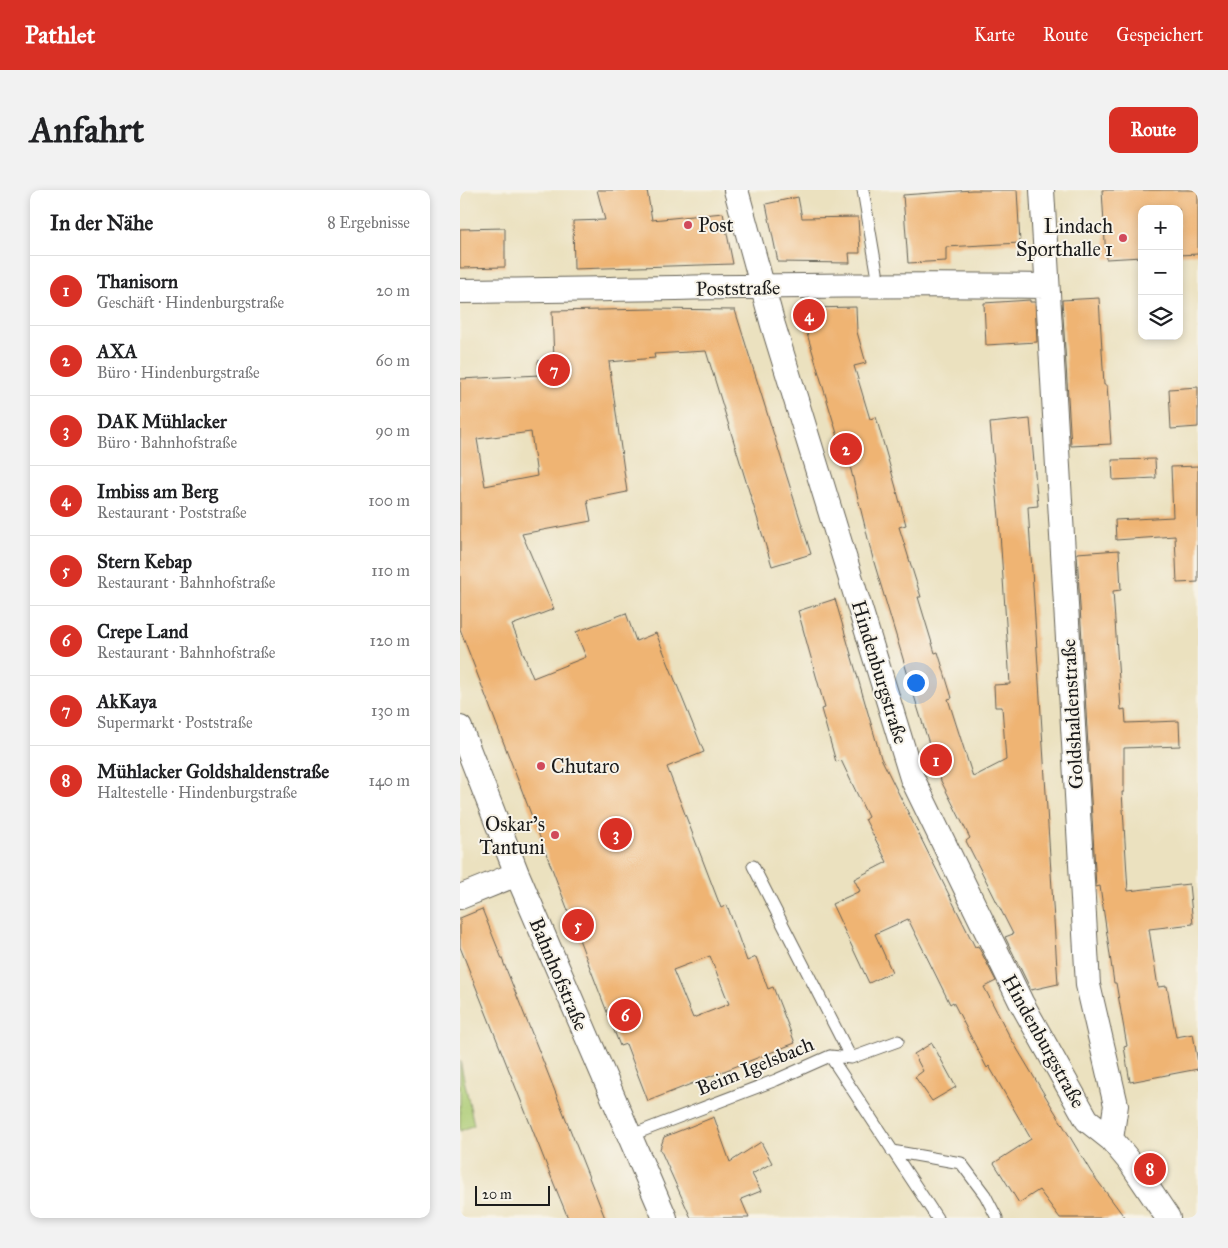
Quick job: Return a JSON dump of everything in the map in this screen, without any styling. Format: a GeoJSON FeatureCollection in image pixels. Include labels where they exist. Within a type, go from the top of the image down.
{"type":"FeatureCollection","features":[{"type":"Feature","properties":{"kind":"street","name":"Hindenburgstraße"},"geometry":{"type":"LineString","coordinates":[[736,190],[774,325],[912,778],[1021,1002],[1087,1120],[1111,1139],[1131,1163],[1168,1218]]}},
{"type":"Feature","properties":{"kind":"street","name":"Goldshaldenstraße"},"geometry":{"type":"LineString","coordinates":[[1042,190],[1046,286],[1088,985],[1116,1105],[1111,1139]]}},
{"type":"Feature","properties":{"kind":"street","name":"Poststraße"},"geometry":{"type":"LineString","coordinates":[[460,291],[764,288],[879,284],[1046,286]]}},
{"type":"Feature","properties":{"kind":"street","name":"Bahnhofstraße"},"geometry":{"type":"LineString","coordinates":[[460,728],[516,874],[664,1218]]}},
{"type":"Feature","properties":{"kind":"street"},"geometry":{"type":"LineString","coordinates":[[460,897],[516,874]]}},
{"type":"Feature","properties":{"kind":"lane"},"geometry":{"type":"LineString","coordinates":[[862,190],[879,284]]}},
{"type":"Feature","properties":{"kind":"lane"},"geometry":{"type":"LineString","coordinates":[[753,866],[851,1058]]}},
{"type":"Feature","properties":{"kind":"lane","name":"Beim Igelsbach"},"geometry":{"type":"LineString","coordinates":[[629,1136],[776,1080],[830,1056],[851,1058],[898,1041]]}},
{"type":"Feature","properties":{"kind":"lane"},"geometry":{"type":"LineString","coordinates":[[830,1056],[937,1218]]}},
{"type":"Feature","properties":{"kind":"lane"},"geometry":{"type":"LineString","coordinates":[[892,1151],[961,1163],[985,1195],[997,1218]]}},
{"type":"Feature","properties":{"kind":"green space"},"geometry":{"type":"Polygon","coordinates":[[[460,1061],[474,1125],[460,1131],[460,1061]]]}},
{"type":"Feature","properties":{"kind":"building"},"geometry":{"type":"Polygon","coordinates":[[[597,190],[647,190],[652,220],[723,213],[733,264],[574,269],[573,221],[605,220],[597,190]]]}},
{"type":"Feature","properties":{"kind":"building"},"geometry":{"type":"Polygon","coordinates":[[[972,190],[1017,190],[1020,243],[946,247],[946,261],[908,263],[903,195],[972,190]]]}},
{"type":"Feature","properties":{"kind":"building","name":"Lindach Sporthalle 1"},"geometry":{"type":"Polygon","coordinates":[[[1102,190],[1198,190],[1198,254],[1183,255],[1183,205],[1138,205],[1138,257],[1106,259],[1102,190]]]}},
{"type":"Feature","properties":{"kind":"building"},"geometry":{"type":"Polygon","coordinates":[[[798,197],[802,218],[858,217],[860,253],[849,253],[850,263],[778,262],[766,204],[798,197]]]}},
{"type":"Feature","properties":{"kind":"building"},"geometry":{"type":"Polygon","coordinates":[[[505,228],[505,267],[460,268],[460,229],[505,228]]]}},
{"type":"Feature","properties":{"kind":"building"},"geometry":{"type":"Polygon","coordinates":[[[1099,298],[1104,385],[1107,385],[1111,444],[1071,446],[1062,300],[1099,298]]]}},
{"type":"Feature","properties":{"kind":"building"},"geometry":{"type":"Polygon","coordinates":[[[1030,300],[1030,302],[1035,302],[1037,342],[986,345],[984,303],[1030,300]]]}},
{"type":"Feature","properties":{"kind":"building"},"geometry":{"type":"Polygon","coordinates":[[[856,307],[857,332],[866,363],[854,366],[870,419],[876,417],[906,525],[899,527],[921,597],[918,597],[935,653],[938,652],[952,698],[948,699],[973,777],[1006,760],[1002,707],[995,707],[994,685],[1010,684],[999,518],[990,423],[1030,419],[1038,506],[1028,507],[1058,984],[1031,990],[1005,937],[1013,934],[966,841],[970,838],[941,781],[873,559],[850,466],[847,467],[802,317],[809,308],[856,307]]]}},
{"type":"Feature","properties":{"kind":"building"},"geometry":{"type":"Polygon","coordinates":[[[735,310],[811,554],[772,566],[706,351],[654,354],[655,358],[609,362],[627,492],[587,500],[591,521],[522,534],[554,609],[512,625],[533,678],[586,657],[576,632],[626,613],[636,641],[656,633],[704,752],[667,767],[721,908],[727,905],[747,961],[756,957],[768,989],[773,987],[795,1043],[648,1101],[626,1044],[620,1046],[460,629],[460,379],[540,375],[538,361],[554,359],[552,311],[735,310]],[[531,432],[477,439],[485,486],[537,476],[531,432]],[[710,956],[673,970],[693,1018],[729,1004],[710,956]]]}},
{"type":"Feature","properties":{"kind":"building"},"geometry":{"type":"Polygon","coordinates":[[[1198,387],[1198,427],[1171,429],[1169,389],[1198,387]]]}},
{"type":"Feature","properties":{"kind":"building"},"geometry":{"type":"Polygon","coordinates":[[[1155,459],[1156,478],[1113,480],[1112,460],[1155,459]]]}},
{"type":"Feature","properties":{"kind":"building"},"geometry":{"type":"Polygon","coordinates":[[[1198,466],[1198,582],[1177,583],[1175,536],[1116,540],[1115,520],[1173,517],[1171,467],[1198,466]]]}},
{"type":"Feature","properties":{"kind":"building"},"geometry":{"type":"Polygon","coordinates":[[[1119,550],[1121,590],[1113,591],[1121,710],[1125,709],[1126,723],[1179,721],[1180,746],[1124,748],[1124,792],[1122,792],[1128,891],[1189,884],[1193,924],[1149,929],[1158,987],[1167,986],[1176,1037],[1193,1034],[1198,1063],[1198,1069],[1130,1082],[1124,1047],[1127,1046],[1116,983],[1114,983],[1100,886],[1096,887],[1077,553],[1119,550]]]}},
{"type":"Feature","properties":{"kind":"building"},"geometry":{"type":"Polygon","coordinates":[[[835,599],[881,758],[975,947],[978,946],[996,981],[984,987],[1010,1037],[1091,1172],[1125,1218],[1060,1218],[1039,1190],[1019,1203],[994,1163],[1031,1139],[989,1066],[987,1068],[953,1002],[950,1004],[908,919],[875,934],[892,972],[869,983],[832,904],[860,891],[854,879],[887,862],[865,819],[868,817],[841,760],[836,762],[821,709],[825,708],[798,611],[835,599]]]}},
{"type":"Feature","properties":{"kind":"building"},"geometry":{"type":"Polygon","coordinates":[[[482,909],[605,1218],[568,1218],[554,1184],[460,947],[460,918],[482,909]]]}},
{"type":"Feature","properties":{"kind":"building"},"geometry":{"type":"Polygon","coordinates":[[[932,1043],[956,1087],[932,1101],[915,1077],[923,1071],[914,1054],[932,1043]]]}},
{"type":"Feature","properties":{"kind":"building"},"geometry":{"type":"Polygon","coordinates":[[[714,1117],[730,1162],[761,1142],[772,1163],[752,1174],[761,1191],[741,1199],[749,1218],[691,1218],[660,1149],[664,1137],[714,1117]]]}},
{"type":"Feature","properties":{"kind":"place","name":"Post"},"geometry":{"type":"Point","coordinates":[688,225]}},
{"type":"Feature","properties":{"kind":"place","name":"Lindach Sporthalle 1"},"geometry":{"type":"Point","coordinates":[1123,238]}},
{"type":"Feature","properties":{"kind":"place","name":"Imbiss am Berg"},"geometry":{"type":"Point","coordinates":[809,315]}},
{"type":"Feature","properties":{"kind":"place","name":"AkKaya"},"geometry":{"type":"Point","coordinates":[554,370]}},
{"type":"Feature","properties":{"kind":"place","name":"AXA"},"geometry":{"type":"Point","coordinates":[846,449]}},
{"type":"Feature","properties":{"kind":"place","name":"Thanisorn"},"geometry":{"type":"Point","coordinates":[936,760]}},
{"type":"Feature","properties":{"kind":"place","name":"Chutaro"},"geometry":{"type":"Point","coordinates":[541,766]}},
{"type":"Feature","properties":{"kind":"place","name":"DAK Mühlacker"},"geometry":{"type":"Point","coordinates":[616,834]}},
{"type":"Feature","properties":{"kind":"place","name":"Oskar's Tantuni"},"geometry":{"type":"Point","coordinates":[555,835]}},
{"type":"Feature","properties":{"kind":"place","name":"Stern Kebap"},"geometry":{"type":"Point","coordinates":[578,925]}},
{"type":"Feature","properties":{"kind":"place","name":"Crepe Land"},"geometry":{"type":"Point","coordinates":[625,1015]}},
{"type":"Feature","properties":{"kind":"place","name":"Mühlacker Goldshaldenstraße"},"geometry":{"type":"Point","coordinates":[1150,1169]}}]}
